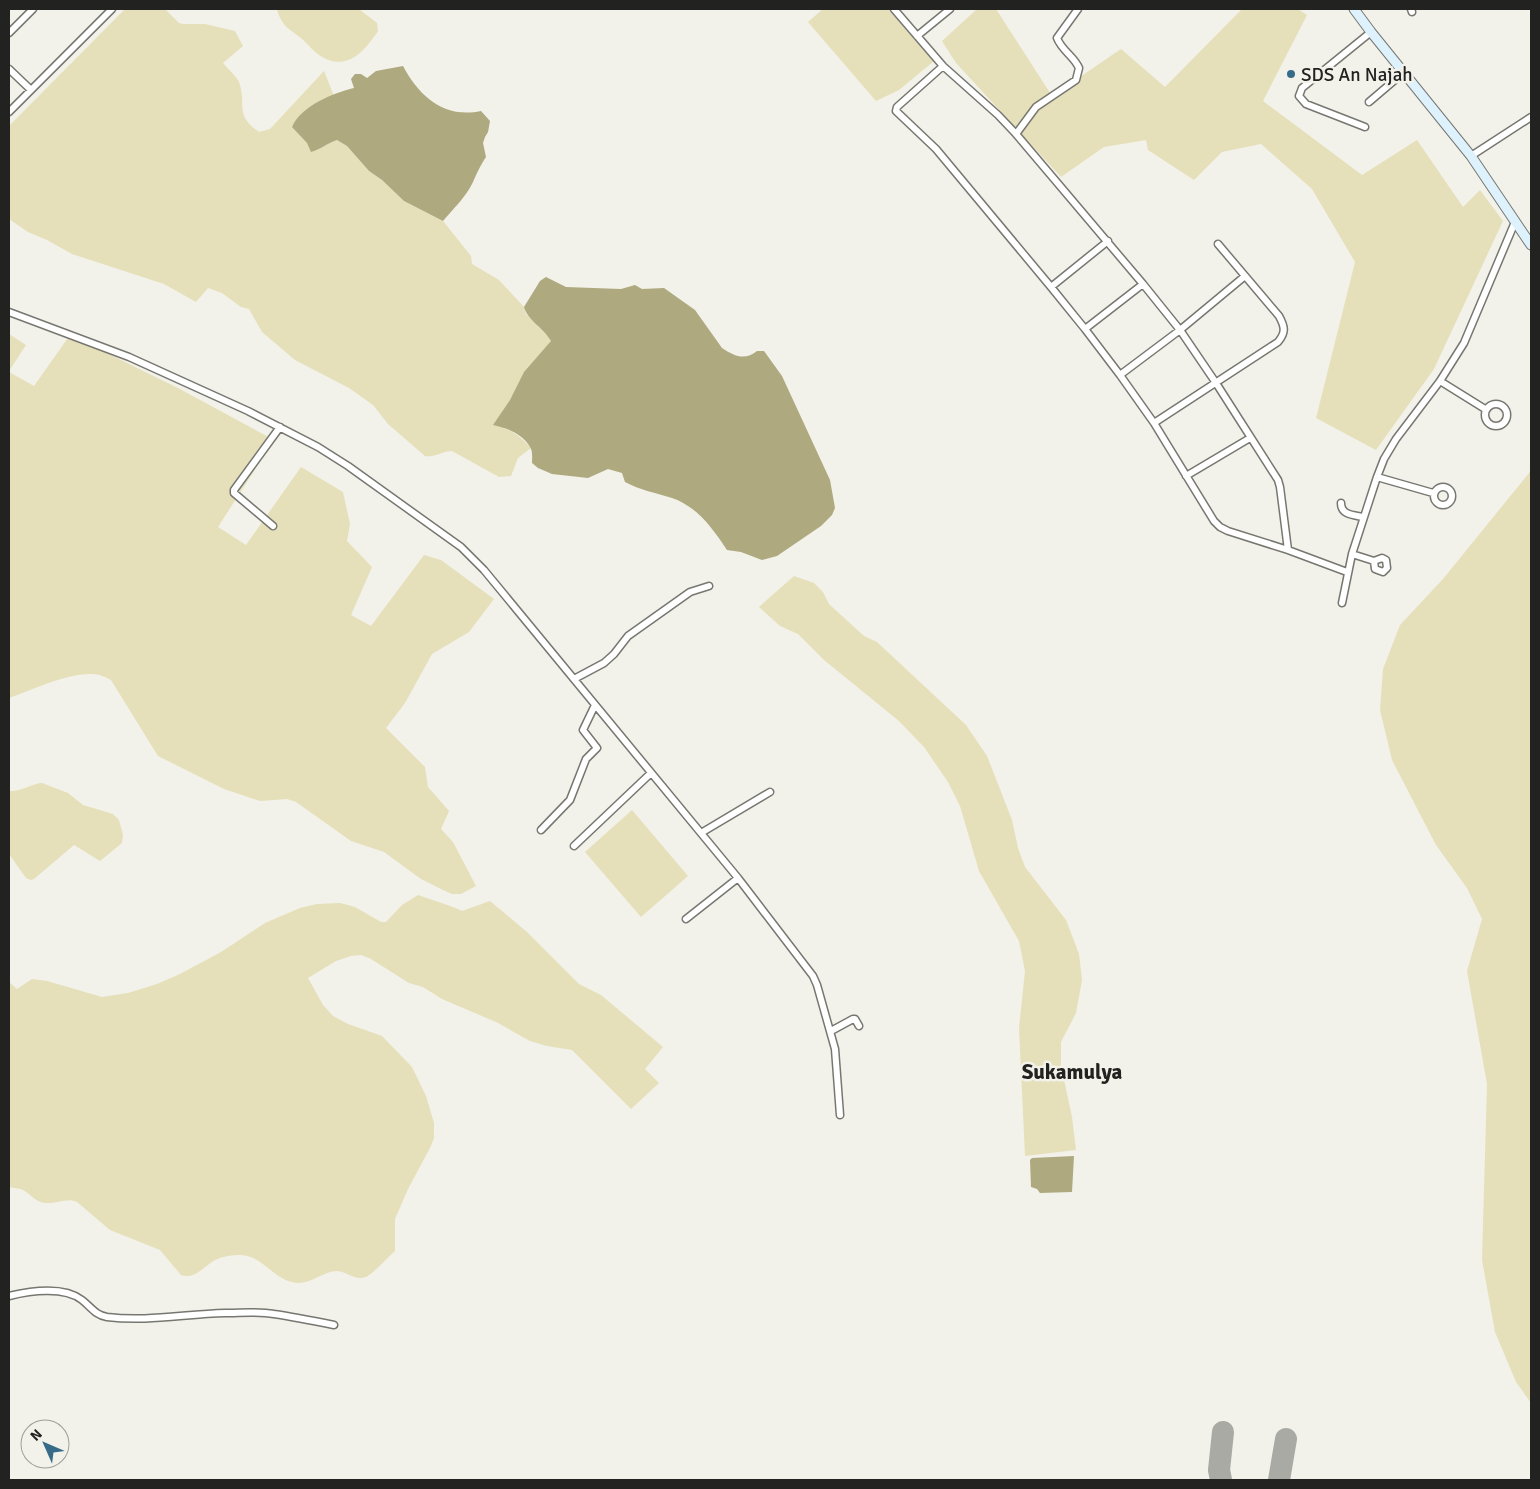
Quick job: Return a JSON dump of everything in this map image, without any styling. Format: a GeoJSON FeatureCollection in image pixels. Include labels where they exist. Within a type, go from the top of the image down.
{"type":"FeatureCollection","features":[{"type":"Feature","properties":{"kind":"main road"},"geometry":{"type":"LineString","coordinates":[[1354,9],[1403,73],[1471,156],[1531,245]]}},
{"type":"Feature","properties":{"kind":"street"},"geometry":{"type":"LineString","coordinates":[[9,33],[33,9]]}},
{"type":"Feature","properties":{"kind":"street"},"geometry":{"type":"LineString","coordinates":[[9,112],[112,9]]}},
{"type":"Feature","properties":{"kind":"street"},"geometry":{"type":"LineString","coordinates":[[894,9],[943,66],[998,115],[1016,134],[1108,241],[1180,330],[1278,480],[1288,550]]}},
{"type":"Feature","properties":{"kind":"street"},"geometry":{"type":"LineString","coordinates":[[917,36],[950,9]]}},
{"type":"Feature","properties":{"kind":"street"},"geometry":{"type":"LineString","coordinates":[[1016,134],[1036,107],[1076,80],[1079,68],[1075,58],[1060,47],[1057,38],[1078,9]]}},
{"type":"Feature","properties":{"kind":"street"},"geometry":{"type":"LineString","coordinates":[[1365,127],[1306,104],[1300,96],[1302,88],[1371,32]]}},
{"type":"Feature","properties":{"kind":"street"},"geometry":{"type":"LineString","coordinates":[[943,66],[896,107],[896,111],[936,149],[1085,329],[1154,423],[1214,521],[1220,527],[1347,572]]}},
{"type":"Feature","properties":{"kind":"street"},"geometry":{"type":"LineString","coordinates":[[9,69],[31,90]]}},
{"type":"Feature","properties":{"kind":"street"},"geometry":{"type":"LineString","coordinates":[[1369,102],[1403,73]]}},
{"type":"Feature","properties":{"kind":"street"},"geometry":{"type":"LineString","coordinates":[[1471,156],[1531,116]]}},
{"type":"Feature","properties":{"kind":"street"},"geometry":{"type":"LineString","coordinates":[[1342,604],[1352,554],[1384,459],[1396,439],[1440,381],[1464,343],[1515,222]]}},
{"type":"Feature","properties":{"kind":"street"},"geometry":{"type":"LineString","coordinates":[[1052,287],[1108,241]]}},
{"type":"Feature","properties":{"kind":"street"},"geometry":{"type":"LineString","coordinates":[[1154,423],[1216,384],[1278,342],[1284,335],[1285,326],[1279,316],[1218,244]]}},
{"type":"Feature","properties":{"kind":"street"},"geometry":{"type":"LineString","coordinates":[[1120,375],[1180,330],[1245,276]]}},
{"type":"Feature","properties":{"kind":"street"},"geometry":{"type":"LineString","coordinates":[[1085,329],[1143,284]]}},
{"type":"Feature","properties":{"kind":"street"},"geometry":{"type":"LineString","coordinates":[[9,312],[129,357],[248,411],[318,447],[348,466],[461,547],[484,570],[738,878],[812,976],[817,985],[835,1048],[840,1116]]}},
{"type":"Feature","properties":{"kind":"street"},"geometry":{"type":"LineString","coordinates":[[1440,381],[1485,410]]}},
{"type":"Feature","properties":{"kind":"street"},"geometry":{"type":"LineString","coordinates":[[273,526],[234,493],[234,490],[280,428]]}},
{"type":"Feature","properties":{"kind":"street"},"geometry":{"type":"LineString","coordinates":[[1186,476],[1250,438]]}},
{"type":"Feature","properties":{"kind":"street"},"geometry":{"type":"LineString","coordinates":[[1377,477],[1433,494]]}},
{"type":"Feature","properties":{"kind":"street"},"geometry":{"type":"LineString","coordinates":[[1341,503],[1341,509],[1344,513],[1363,517]]}},
{"type":"Feature","properties":{"kind":"street"},"geometry":{"type":"LineString","coordinates":[[1352,554],[1374,561]]}},
{"type":"Feature","properties":{"kind":"street"},"geometry":{"type":"LineString","coordinates":[[574,679],[604,662],[614,654],[628,636],[690,592],[709,586]]}},
{"type":"Feature","properties":{"kind":"street"},"geometry":{"type":"LineString","coordinates":[[541,830],[570,800],[586,759],[597,748],[583,730],[595,705]]}},
{"type":"Feature","properties":{"kind":"street"},"geometry":{"type":"LineString","coordinates":[[574,846],[609,815],[651,773]]}},
{"type":"Feature","properties":{"kind":"street"},"geometry":{"type":"LineString","coordinates":[[701,833],[770,792]]}},
{"type":"Feature","properties":{"kind":"street"},"geometry":{"type":"LineString","coordinates":[[686,918],[738,878]]}},
{"type":"Feature","properties":{"kind":"street"},"geometry":{"type":"LineString","coordinates":[[830,1031],[853,1019],[855,1019],[859,1026]]}},
{"type":"Feature","properties":{"kind":"street"},"geometry":{"type":"LineString","coordinates":[[9,1296],[29,1291],[48,1290],[73,1295],[82,1299],[96,1313],[108,1317],[145,1319],[224,1313],[272,1313],[334,1325]]}},
{"type":"Feature","properties":{"kind":"shaded area"},"geometry":{"type":"Polygon","coordinates":[[[125,9],[165,9],[179,23],[205,24],[235,31],[243,46],[223,63],[239,82],[246,120],[259,132],[270,129],[324,71],[334,96],[318,102],[292,126],[307,143],[311,151],[337,140],[347,146],[369,171],[382,180],[404,201],[443,221],[471,256],[472,264],[499,280],[524,307],[526,314],[551,341],[494,424],[514,433],[531,448],[518,458],[511,476],[499,477],[452,451],[425,456],[388,424],[373,405],[349,388],[295,360],[262,332],[249,309],[241,307],[222,293],[208,288],[196,302],[164,284],[72,254],[28,232],[9,219],[9,126],[125,9]]]}},
{"type":"Feature","properties":{"kind":"shaded area"},"geometry":{"type":"Polygon","coordinates":[[[274,9],[359,9],[377,23],[378,31],[360,53],[346,61],[338,62],[329,60],[317,53],[287,27],[277,10],[274,9]]]}},
{"type":"Feature","properties":{"kind":"shaded area"},"geometry":{"type":"Polygon","coordinates":[[[823,9],[888,9],[934,61],[899,90],[876,101],[808,22],[823,9]]]}},
{"type":"Feature","properties":{"kind":"shaded area"},"geometry":{"type":"Polygon","coordinates":[[[977,9],[996,9],[1052,96],[1121,49],[1165,87],[1242,9],[1298,9],[1307,15],[1263,101],[1362,175],[1417,140],[1463,207],[1480,190],[1503,221],[1434,369],[1376,450],[1316,418],[1355,262],[1312,189],[1261,144],[1222,152],[1194,180],[1148,150],[1146,140],[1104,147],[1061,177],[956,63],[942,41],[977,9]]]}},
{"type":"Feature","properties":{"kind":"shaded area"},"geometry":{"type":"Polygon","coordinates":[[[403,66],[417,87],[434,103],[455,112],[481,111],[490,121],[483,143],[486,157],[467,193],[443,221],[404,201],[382,180],[369,171],[347,146],[337,140],[311,152],[307,143],[292,127],[296,120],[310,107],[337,93],[354,88],[351,79],[355,74],[361,74],[367,78],[376,71],[403,66]]]}},
{"type":"Feature","properties":{"kind":"shaded area"},"geometry":{"type":"Polygon","coordinates":[[[546,277],[566,287],[621,289],[635,285],[642,289],[664,288],[695,310],[726,351],[744,357],[757,351],[764,351],[782,376],[830,480],[835,508],[832,515],[821,526],[777,556],[762,560],[741,552],[727,550],[704,520],[690,507],[672,498],[625,482],[622,473],[608,469],[588,478],[552,474],[538,468],[532,463],[531,449],[523,438],[509,430],[493,425],[510,400],[524,372],[551,341],[529,316],[524,307],[540,281],[546,277]]]}},
{"type":"Feature","properties":{"kind":"shaded area"},"geometry":{"type":"Polygon","coordinates":[[[9,334],[26,345],[9,371],[9,334]]]}},
{"type":"Feature","properties":{"kind":"shaded area"},"geometry":{"type":"Polygon","coordinates":[[[70,335],[178,388],[274,440],[218,527],[246,545],[301,467],[343,492],[350,524],[347,541],[372,567],[351,615],[371,626],[424,555],[441,560],[494,599],[469,632],[432,654],[405,703],[386,728],[425,767],[428,787],[449,811],[441,829],[453,842],[476,886],[461,894],[452,894],[421,879],[384,852],[351,841],[296,802],[287,799],[260,801],[224,789],[158,756],[111,680],[104,677],[92,674],[72,676],[9,698],[9,372],[34,386],[70,335]]]}},
{"type":"Feature","properties":{"kind":"shaded area"},"geometry":{"type":"Polygon","coordinates":[[[1531,468],[1531,1403],[1516,1382],[1495,1332],[1482,1260],[1487,1084],[1467,971],[1482,919],[1467,888],[1436,845],[1392,760],[1380,710],[1383,669],[1400,625],[1443,579],[1529,473],[1531,468]]]}},
{"type":"Feature","properties":{"kind":"shaded area"},"geometry":{"type":"Polygon","coordinates":[[[794,576],[814,583],[823,592],[829,604],[864,636],[877,642],[966,725],[987,756],[1012,820],[1018,848],[1025,867],[1066,920],[1079,954],[1082,980],[1076,1013],[1061,1042],[1061,1066],[1072,1117],[1076,1150],[1025,1156],[1019,1028],[1025,971],[1019,941],[979,871],[960,806],[948,782],[924,747],[899,721],[824,660],[798,634],[780,626],[759,607],[794,576]]]}},
{"type":"Feature","properties":{"kind":"shaded area"},"geometry":{"type":"Polygon","coordinates":[[[42,783],[68,793],[83,805],[113,814],[119,820],[123,835],[122,843],[100,861],[74,845],[34,879],[26,878],[9,854],[9,791],[42,783]]]}},
{"type":"Feature","properties":{"kind":"shaded area"},"geometry":{"type":"Polygon","coordinates":[[[632,810],[688,876],[641,917],[585,852],[632,810]]]}},
{"type":"Feature","properties":{"kind":"shaded area"},"geometry":{"type":"Polygon","coordinates":[[[418,895],[462,911],[490,901],[527,932],[579,984],[601,995],[663,1047],[645,1069],[659,1083],[631,1109],[572,1050],[530,1041],[496,1022],[442,999],[423,987],[409,983],[371,959],[361,955],[351,956],[336,961],[308,978],[323,1005],[333,1016],[348,1024],[382,1036],[412,1067],[426,1096],[434,1123],[434,1138],[430,1148],[408,1189],[395,1219],[395,1251],[369,1275],[358,1278],[336,1271],[304,1283],[298,1283],[285,1280],[255,1259],[241,1255],[215,1260],[191,1276],[181,1275],[160,1250],[110,1230],[77,1202],[69,1200],[45,1203],[35,1199],[21,1189],[9,1187],[9,982],[17,989],[32,979],[47,981],[102,997],[128,993],[180,974],[221,952],[265,923],[300,908],[317,904],[340,903],[355,907],[381,922],[386,922],[402,905],[418,895]]]}},
{"type":"Feature","properties":{"kind":"shaded area"},"geometry":{"type":"Polygon","coordinates":[[[1074,1156],[1072,1192],[1040,1193],[1037,1189],[1031,1187],[1030,1160],[1032,1158],[1074,1156]]]}},
{"type":"Feature","properties":{"kind":"taxiway"},"geometry":{"type":"LineString","coordinates":[[1221,1480],[1219,1470],[1223,1432]]}},
{"type":"Feature","properties":{"kind":"taxiway"},"geometry":{"type":"LineString","coordinates":[[1279,1480],[1286,1439]]}},
{"type":"Feature","properties":{"kind":"place","name":"SDS An Najah"},"geometry":{"type":"Point","coordinates":[1291,74]}},
{"type":"Feature","properties":{"kind":"district","name":"Sukamulya"},"geometry":{"type":"Point","coordinates":[1072,1072]}}]}
